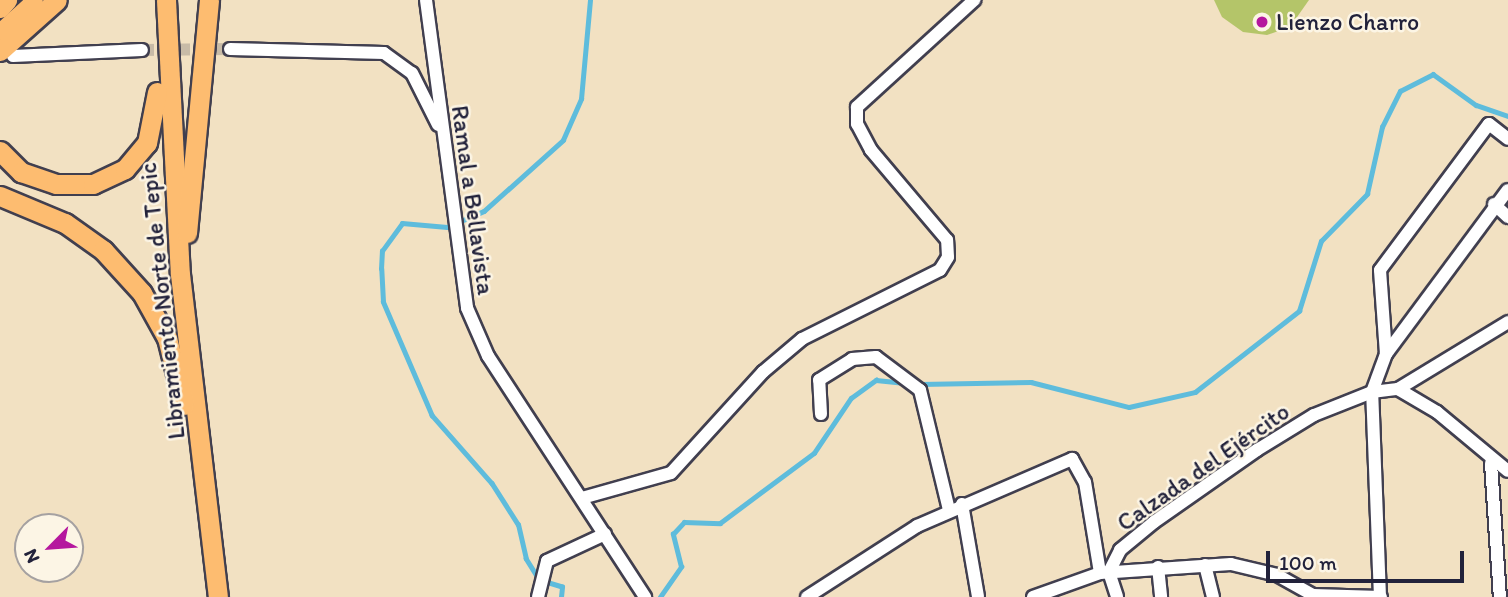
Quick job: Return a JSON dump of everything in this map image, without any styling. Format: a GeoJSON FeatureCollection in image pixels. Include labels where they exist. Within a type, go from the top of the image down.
{"type":"FeatureCollection","features":[{"type":"Feature","properties":{"kind":"highway"},"geometry":{"type":"LineString","coordinates":[[0,8],[7,0]]}},
{"type":"Feature","properties":{"kind":"highway"},"geometry":{"type":"LineString","coordinates":[[7,54],[57,0]]}},
{"type":"Feature","properties":{"kind":"highway"},"geometry":{"type":"LineString","coordinates":[[0,151],[21,172],[56,184],[93,184],[125,169],[147,143],[158,106],[155,0]]}},
{"type":"Feature","properties":{"kind":"highway","name":"Libramiento Norte de Tepic"},"geometry":{"type":"LineString","coordinates":[[166,0],[169,118],[193,379],[218,597]]}},
{"type":"Feature","properties":{"kind":"highway"},"geometry":{"type":"LineString","coordinates":[[193,379],[200,365],[187,231],[209,0]]}},
{"type":"Feature","properties":{"kind":"highway"},"geometry":{"type":"LineString","coordinates":[[0,196],[65,223],[103,250],[142,293],[167,338],[183,392],[206,597]]}},
{"type":"Feature","properties":{"kind":"main road"},"geometry":{"type":"LineString","coordinates":[[0,32],[35,0]]}},
{"type":"Feature","properties":{"kind":"street","name":"Ramal a Bellavista"},"geometry":{"type":"LineString","coordinates":[[426,0],[456,240],[476,333],[646,597]]}},
{"type":"Feature","properties":{"kind":"street"},"geometry":{"type":"LineString","coordinates":[[582,498],[671,473],[763,372],[802,339],[940,270],[948,257],[947,240],[872,150],[857,124],[856,107],[974,0]]}},
{"type":"Feature","properties":{"kind":"street"},"geometry":{"type":"LineString","coordinates":[[230,49],[384,53],[400,59],[443,135]]}},
{"type":"Feature","properties":{"kind":"street"},"geometry":{"type":"LineString","coordinates":[[7,54],[142,50]]}},
{"type":"Feature","properties":{"kind":"street"},"geometry":{"type":"LineString","coordinates":[[1386,354],[1380,270],[1489,124],[1508,139]]}},
{"type":"Feature","properties":{"kind":"street"},"geometry":{"type":"LineString","coordinates":[[1034,597],[1063,592],[1104,573],[1158,567],[1248,564],[1313,595],[1381,597],[1372,392],[1386,354],[1494,204],[1508,190]]}},
{"type":"Feature","properties":{"kind":"street"},"geometry":{"type":"LineString","coordinates":[[1494,204],[1508,216]]}},
{"type":"Feature","properties":{"kind":"street","name":"Calzada del Ejército"},"geometry":{"type":"LineString","coordinates":[[1104,573],[1120,550],[1154,522],[1257,450],[1314,415],[1372,392],[1398,389],[1508,322]]}},
{"type":"Feature","properties":{"kind":"street"},"geometry":{"type":"LineString","coordinates":[[821,414],[819,380],[852,359],[876,357],[920,390],[949,510]]}},
{"type":"Feature","properties":{"kind":"street"},"geometry":{"type":"LineString","coordinates":[[1398,389],[1437,412],[1491,463],[1508,471]]}},
{"type":"Feature","properties":{"kind":"street"},"geometry":{"type":"LineString","coordinates":[[807,597],[949,510],[1072,459],[1085,482],[1104,573],[1117,597]]}},
{"type":"Feature","properties":{"kind":"street"},"geometry":{"type":"LineString","coordinates":[[1491,463],[1500,597]]}},
{"type":"Feature","properties":{"kind":"street"},"geometry":{"type":"LineString","coordinates":[[962,504],[978,597]]}},
{"type":"Feature","properties":{"kind":"street"},"geometry":{"type":"LineString","coordinates":[[538,597],[547,561],[605,534]]}},
{"type":"Feature","properties":{"kind":"street"},"geometry":{"type":"LineString","coordinates":[[1205,565],[1213,597]]}},
{"type":"Feature","properties":{"kind":"street"},"geometry":{"type":"LineString","coordinates":[[1158,567],[1161,597]]}},
{"type":"Feature","properties":{"kind":"green space","name":"Lienzo Charro"},"geometry":{"type":"Polygon","coordinates":[[[1214,0],[1309,0],[1290,27],[1267,35],[1243,32],[1222,17],[1214,0]]]}},
{"type":"Feature","properties":{"kind":"waterway"},"geometry":{"type":"LineString","coordinates":[[561,597],[562,587],[539,580],[526,559],[518,525],[492,484],[432,416],[383,302],[381,269],[382,251],[402,223],[447,227],[484,211],[563,140],[581,99],[590,0]]}},
{"type":"Feature","properties":{"kind":"waterway"},"geometry":{"type":"LineString","coordinates":[[920,384],[1031,382],[1129,407],[1195,392],[1299,311],[1321,241],[1367,194],[1382,127],[1400,91],[1433,74],[1476,105],[1508,116]]}},
{"type":"Feature","properties":{"kind":"waterway"},"geometry":{"type":"LineString","coordinates":[[660,597],[681,567],[673,534],[684,522],[720,523],[814,453],[851,398],[876,380],[905,383]]}},
{"type":"Feature","properties":{"kind":"tunnel"},"geometry":{"type":"LineString","coordinates":[[142,50],[230,49]]}},
{"type":"Feature","properties":{"kind":"place","name":"Lienzo Charro"},"geometry":{"type":"Point","coordinates":[1262,22]}}]}
